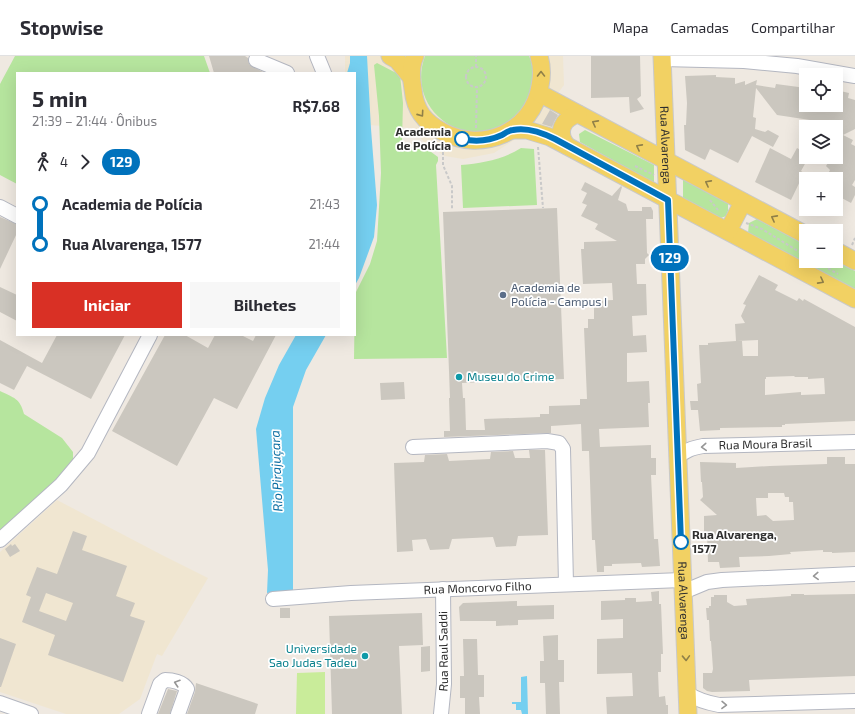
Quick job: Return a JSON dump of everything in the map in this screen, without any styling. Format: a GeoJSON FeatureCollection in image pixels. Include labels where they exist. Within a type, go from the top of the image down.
{"type":"FeatureCollection","features":[{"type":"Feature","properties":{"kind":"main road"},"geometry":{"type":"LineString","coordinates":[[390,56],[397,60],[411,77]]}},
{"type":"Feature","properties":{"kind":"main road"},"geometry":{"type":"LineString","coordinates":[[414,56],[411,77],[414,101],[418,110],[433,126],[453,137],[470,141],[488,139],[512,130],[528,114],[535,104],[539,93],[542,76],[539,56]]}},
{"type":"Feature","properties":{"kind":"main road","name":"Rua Alvarenga"},"geometry":{"type":"LineString","coordinates":[[662,58],[688,714]]}},
{"type":"Feature","properties":{"kind":"main road"},"geometry":{"type":"LineString","coordinates":[[539,93],[799,231]]}},
{"type":"Feature","properties":{"kind":"main road"},"geometry":{"type":"LineString","coordinates":[[567,146],[562,140],[562,129],[566,120],[570,116],[578,114]]}},
{"type":"Feature","properties":{"kind":"main road"},"geometry":{"type":"LineString","coordinates":[[512,130],[527,130],[550,137],[668,200],[731,225],[855,299]]}},
{"type":"Feature","properties":{"kind":"main road"},"geometry":{"type":"LineString","coordinates":[[731,225],[743,202]]}},
{"type":"Feature","properties":{"kind":"main road"},"geometry":{"type":"LineString","coordinates":[[843,255],[855,261]]}},
{"type":"Feature","properties":{"kind":"street"},"geometry":{"type":"LineString","coordinates":[[317,56],[324,72]]}},
{"type":"Feature","properties":{"kind":"street"},"geometry":{"type":"LineString","coordinates":[[662,58],[759,62],[797,66],[855,76]]}},
{"type":"Feature","properties":{"kind":"street"},"geometry":{"type":"LineString","coordinates":[[256,60],[285,72]]}},
{"type":"Feature","properties":{"kind":"street"},"geometry":{"type":"LineString","coordinates":[[0,207],[16,215]]}},
{"type":"Feature","properties":{"kind":"street"},"geometry":{"type":"LineString","coordinates":[[0,540],[61,485],[88,452],[149,336]]}},
{"type":"Feature","properties":{"kind":"street"},"geometry":{"type":"LineString","coordinates":[[413,447],[547,441],[559,443],[563,449],[566,584]]}},
{"type":"Feature","properties":{"kind":"street","name":"Rua Moura Brasil"},"geometry":{"type":"LineString","coordinates":[[678,457],[691,448],[703,446],[855,442]]}},
{"type":"Feature","properties":{"kind":"street","name":"Rua Moncorvo Filho"},"geometry":{"type":"LineString","coordinates":[[273,599],[351,593],[566,584],[683,586],[722,580],[855,574]]}},
{"type":"Feature","properties":{"kind":"street","name":"Rua Raul Saddi"},"geometry":{"type":"LineString","coordinates":[[441,714],[444,684],[443,589]]}},
{"type":"Feature","properties":{"kind":"street"},"geometry":{"type":"LineString","coordinates":[[149,714],[160,684],[165,680],[182,683],[187,689],[178,714]]}},
{"type":"Feature","properties":{"kind":"street"},"geometry":{"type":"LineString","coordinates":[[687,693],[703,702],[719,705],[855,701]]}},
{"type":"Feature","properties":{"kind":"street"},"geometry":{"type":"LineString","coordinates":[[0,703],[31,714]]}},
{"type":"Feature","properties":{"kind":"path"},"geometry":{"type":"LineString","coordinates":[[476,56],[476,67]]}},
{"type":"Feature","properties":{"kind":"path"},"geometry":{"type":"LineString","coordinates":[[476,67],[482,69],[487,77],[485,83],[477,87],[470,85],[466,79],[467,72],[476,67]]}},
{"type":"Feature","properties":{"kind":"path"},"geometry":{"type":"LineString","coordinates":[[476,133],[477,87]]}},
{"type":"Feature","properties":{"kind":"path"},"geometry":{"type":"LineString","coordinates":[[538,146],[543,208]]}},
{"type":"Feature","properties":{"kind":"path"},"geometry":{"type":"LineString","coordinates":[[442,147],[443,166],[452,186],[452,209]]}},
{"type":"Feature","properties":{"kind":"path"},"geometry":{"type":"LineString","coordinates":[[632,164],[667,182]]}},
{"type":"Feature","properties":{"kind":"path"},"geometry":{"type":"LineString","coordinates":[[708,197],[717,210],[731,225],[762,229],[799,252]]}},
{"type":"Feature","properties":{"kind":"path"},"geometry":{"type":"LineString","coordinates":[[828,268],[842,276]]}},
{"type":"Feature","properties":{"kind":"shaded area"},"geometry":{"type":"Polygon","coordinates":[[[345,56],[563,56],[564,85],[553,100],[562,113],[552,131],[538,124],[528,136],[519,137],[494,153],[463,159],[445,156],[426,144],[411,128],[356,124],[356,72],[345,72],[345,56]]]}},
{"type":"Feature","properties":{"kind":"shaded area"},"geometry":{"type":"Polygon","coordinates":[[[57,500],[208,578],[162,656],[157,654],[140,699],[119,714],[66,714],[0,692],[0,552],[57,500]]]}},
{"type":"Feature","properties":{"kind":"green space"},"geometry":{"type":"Polygon","coordinates":[[[15,56],[204,56],[210,72],[16,72],[16,183],[0,175],[0,84],[15,56]]]}},
{"type":"Feature","properties":{"kind":"green space"},"geometry":{"type":"Polygon","coordinates":[[[425,56],[529,56],[533,72],[529,96],[516,115],[499,127],[481,132],[463,130],[446,123],[433,111],[424,95],[421,77],[425,56]]]}},
{"type":"Feature","properties":{"kind":"green space"},"geometry":{"type":"Polygon","coordinates":[[[377,63],[400,75],[403,103],[402,141],[415,152],[416,141],[438,157],[436,165],[447,358],[354,359],[354,336],[356,336],[356,292],[370,264],[377,241],[381,173],[379,116],[374,65],[377,63]]]}},
{"type":"Feature","properties":{"kind":"green space"},"geometry":{"type":"Polygon","coordinates":[[[585,130],[654,165],[654,183],[580,142],[579,134],[585,130]]]}},
{"type":"Feature","properties":{"kind":"green space"},"geometry":{"type":"Polygon","coordinates":[[[521,148],[534,149],[537,205],[463,208],[461,165],[492,160],[521,148]]]}},
{"type":"Feature","properties":{"kind":"green space"},"geometry":{"type":"Polygon","coordinates":[[[683,179],[728,203],[728,211],[726,216],[721,218],[683,198],[683,179]]]}},
{"type":"Feature","properties":{"kind":"green space"},"geometry":{"type":"Polygon","coordinates":[[[757,219],[799,241],[799,260],[748,233],[749,223],[757,219]]]}},
{"type":"Feature","properties":{"kind":"green space"},"geometry":{"type":"Polygon","coordinates":[[[843,265],[855,271],[855,289],[815,268],[843,268],[843,265]]]}},
{"type":"Feature","properties":{"kind":"green space"},"geometry":{"type":"Polygon","coordinates":[[[0,391],[16,399],[21,405],[24,414],[62,438],[73,452],[73,463],[48,491],[0,534],[0,391]]]}},
{"type":"Feature","properties":{"kind":"green space"},"geometry":{"type":"Polygon","coordinates":[[[325,672],[325,714],[296,714],[297,673],[325,672]]]}},
{"type":"Feature","properties":{"kind":"water"},"geometry":{"type":"Polygon","coordinates":[[[350,56],[367,56],[377,205],[374,237],[356,283],[356,72],[347,72],[350,56]]]}},
{"type":"Feature","properties":{"kind":"water","name":"Rio Pirajuçara"},"geometry":{"type":"Polygon","coordinates":[[[295,336],[325,336],[306,370],[293,407],[293,590],[267,593],[268,570],[256,429],[265,398],[279,365],[295,336]]]}},
{"type":"Feature","properties":{"kind":"water"},"geometry":{"type":"Polygon","coordinates":[[[527,676],[528,714],[522,714],[521,710],[516,710],[516,704],[512,704],[512,702],[521,702],[521,677],[527,676]]]}},
{"type":"Feature","properties":{"kind":"building"},"geometry":{"type":"Polygon","coordinates":[[[209,56],[245,56],[248,58],[250,65],[263,72],[214,72],[209,56]]]}},
{"type":"Feature","properties":{"kind":"building"},"geometry":{"type":"Polygon","coordinates":[[[591,56],[640,56],[641,96],[637,99],[644,109],[630,113],[629,97],[591,98],[591,56]]]}},
{"type":"Feature","properties":{"kind":"building"},"geometry":{"type":"Polygon","coordinates":[[[716,75],[716,77],[735,78],[735,84],[745,81],[745,85],[757,80],[756,85],[775,88],[776,84],[799,87],[799,112],[843,112],[843,92],[849,93],[848,98],[855,100],[855,129],[843,135],[843,120],[810,120],[777,115],[756,88],[753,117],[756,118],[755,129],[765,132],[768,130],[779,136],[773,147],[752,136],[738,163],[710,149],[705,160],[685,150],[684,125],[686,125],[687,103],[685,76],[716,75]]]}},
{"type":"Feature","properties":{"kind":"building"},"geometry":{"type":"Polygon","coordinates":[[[550,110],[558,115],[552,127],[542,124],[550,110]]]}},
{"type":"Feature","properties":{"kind":"building"},"geometry":{"type":"Polygon","coordinates":[[[843,135],[853,140],[851,144],[855,146],[855,180],[852,185],[855,187],[855,195],[851,203],[843,199],[843,172],[829,172],[830,170],[826,166],[827,164],[843,164],[843,135]]]}},
{"type":"Feature","properties":{"kind":"building"},"geometry":{"type":"Polygon","coordinates":[[[770,148],[791,159],[797,148],[799,149],[799,164],[805,164],[801,171],[802,172],[799,172],[799,183],[791,200],[755,182],[770,148]]]}},
{"type":"Feature","properties":{"kind":"building"},"geometry":{"type":"Polygon","coordinates":[[[585,182],[612,196],[621,186],[618,200],[626,204],[628,211],[642,211],[642,207],[651,207],[653,211],[653,219],[646,219],[647,253],[649,255],[645,259],[645,264],[636,264],[637,284],[646,284],[647,315],[632,316],[633,336],[646,335],[647,352],[627,353],[627,382],[649,381],[649,427],[599,429],[600,447],[651,445],[651,458],[656,458],[656,475],[651,475],[654,539],[658,539],[660,566],[642,567],[641,563],[612,564],[612,566],[604,566],[604,572],[597,572],[595,540],[592,540],[589,451],[582,451],[581,424],[551,426],[551,433],[444,437],[444,431],[450,431],[450,398],[443,212],[557,208],[564,379],[462,383],[463,398],[465,398],[466,430],[485,430],[484,419],[540,417],[540,414],[549,414],[549,406],[580,405],[580,399],[587,399],[584,328],[588,328],[588,319],[594,319],[594,301],[613,300],[612,283],[583,284],[581,249],[584,249],[584,242],[617,241],[595,229],[598,224],[581,216],[587,205],[582,203],[587,193],[581,190],[585,182]]]}},
{"type":"Feature","properties":{"kind":"building"},"geometry":{"type":"Polygon","coordinates":[[[0,217],[16,224],[16,235],[0,269],[0,217]]]}},
{"type":"Feature","properties":{"kind":"building"},"geometry":{"type":"Polygon","coordinates":[[[759,275],[778,285],[775,290],[797,301],[799,298],[803,301],[804,299],[855,327],[855,421],[785,424],[782,425],[782,427],[720,428],[720,430],[700,431],[698,410],[691,410],[690,401],[698,401],[697,384],[701,383],[699,345],[736,341],[735,324],[745,323],[741,316],[746,305],[743,304],[759,275]],[[758,340],[737,341],[742,341],[743,356],[758,356],[758,340]],[[766,377],[765,395],[801,392],[801,395],[825,394],[824,378],[808,379],[808,377],[766,377]]]}},
{"type":"Feature","properties":{"kind":"building"},"geometry":{"type":"Polygon","coordinates":[[[0,287],[16,295],[16,320],[0,312],[0,287]]]}},
{"type":"Feature","properties":{"kind":"building"},"geometry":{"type":"Polygon","coordinates":[[[56,336],[124,336],[91,399],[27,366],[14,390],[0,383],[0,340],[42,363],[56,336]]]}},
{"type":"Feature","properties":{"kind":"building"},"geometry":{"type":"Polygon","coordinates":[[[164,336],[187,336],[208,348],[214,336],[243,336],[253,341],[256,336],[275,336],[237,409],[214,398],[177,466],[112,431],[164,336]]]}},
{"type":"Feature","properties":{"kind":"building"},"geometry":{"type":"Polygon","coordinates":[[[404,382],[405,399],[381,400],[380,383],[404,382]]]}},
{"type":"Feature","properties":{"kind":"building"},"geometry":{"type":"Polygon","coordinates":[[[529,450],[545,450],[548,535],[518,536],[516,546],[496,547],[493,537],[452,539],[449,549],[430,550],[426,539],[412,540],[413,551],[397,552],[394,463],[424,462],[425,455],[447,454],[449,461],[490,459],[491,452],[513,451],[515,458],[530,458],[529,450]]]}},
{"type":"Feature","properties":{"kind":"building"},"geometry":{"type":"Polygon","coordinates":[[[827,457],[845,457],[845,464],[855,464],[855,552],[832,553],[823,552],[823,550],[790,552],[791,554],[769,556],[739,557],[740,567],[720,568],[719,562],[708,562],[707,534],[704,534],[704,516],[717,515],[700,500],[703,497],[700,462],[736,463],[736,468],[827,464],[827,457]],[[768,493],[768,498],[756,498],[757,516],[766,515],[773,521],[794,520],[793,502],[789,502],[789,497],[785,497],[784,493],[768,493]]]}},
{"type":"Feature","properties":{"kind":"building"},"geometry":{"type":"Polygon","coordinates":[[[73,531],[87,536],[82,550],[127,566],[116,596],[135,603],[130,616],[145,621],[123,682],[48,655],[55,635],[22,622],[31,597],[26,595],[37,567],[57,574],[73,531]],[[46,593],[39,611],[66,621],[73,603],[46,593]]]}},
{"type":"Feature","properties":{"kind":"building"},"geometry":{"type":"Polygon","coordinates":[[[11,544],[12,546],[15,544],[20,551],[10,557],[5,549],[11,544]]]}},
{"type":"Feature","properties":{"kind":"building"},"geometry":{"type":"Polygon","coordinates":[[[659,591],[663,654],[661,654],[661,672],[658,672],[659,697],[665,696],[666,705],[668,705],[668,714],[607,714],[606,697],[633,696],[632,673],[597,674],[597,639],[623,638],[623,619],[601,620],[601,601],[636,598],[636,602],[652,601],[651,592],[659,591]]]}},
{"type":"Feature","properties":{"kind":"building"},"geometry":{"type":"Polygon","coordinates":[[[791,594],[855,594],[855,676],[749,680],[750,691],[712,692],[703,688],[703,673],[712,673],[713,669],[709,620],[707,620],[706,608],[711,606],[711,597],[714,597],[714,595],[727,595],[727,602],[734,606],[747,605],[746,599],[791,596],[791,594]]]}},
{"type":"Feature","properties":{"kind":"building"},"geometry":{"type":"Polygon","coordinates":[[[517,601],[517,606],[554,605],[554,619],[518,620],[518,625],[496,626],[496,621],[460,621],[459,607],[463,603],[517,601]]]}},
{"type":"Feature","properties":{"kind":"building"},"geometry":{"type":"Polygon","coordinates":[[[280,608],[290,608],[290,618],[280,618],[280,608]]]}},
{"type":"Feature","properties":{"kind":"building","name":"Universidade Sao Judas Tadeu"},"geometry":{"type":"Polygon","coordinates":[[[422,613],[423,645],[399,646],[402,714],[332,714],[329,616],[422,613]]]}},
{"type":"Feature","properties":{"kind":"building"},"geometry":{"type":"Polygon","coordinates":[[[558,635],[558,660],[564,660],[564,682],[559,682],[560,714],[546,714],[545,683],[540,683],[540,661],[544,661],[543,636],[558,635]]]}},
{"type":"Feature","properties":{"kind":"building"},"geometry":{"type":"Polygon","coordinates":[[[0,638],[16,644],[1,687],[0,687],[0,638]]]}},
{"type":"Feature","properties":{"kind":"building"},"geometry":{"type":"Polygon","coordinates":[[[463,639],[477,639],[478,675],[484,675],[484,697],[479,697],[480,714],[465,714],[465,698],[460,698],[460,676],[464,676],[463,639]]]}},
{"type":"Feature","properties":{"kind":"building"},"geometry":{"type":"Polygon","coordinates":[[[430,646],[430,671],[421,672],[421,647],[430,646]]]}},
{"type":"Feature","properties":{"kind":"building"},"geometry":{"type":"Polygon","coordinates":[[[196,683],[258,704],[255,714],[187,714],[195,692],[196,683]]]}},
{"type":"Feature","properties":{"kind":"building"},"geometry":{"type":"Polygon","coordinates":[[[168,689],[177,691],[170,714],[158,714],[168,689]]]}},
{"type":"Feature","properties":{"kind":"bus line","name":"129"},"geometry":{"type":"LineString","coordinates":[[462,139],[470,141],[488,139],[512,130],[520,129],[535,132],[555,139],[668,200],[681,542]]}},
{"type":"Feature","properties":{"kind":"place","name":"Academia de Polícia"},"geometry":{"type":"Point","coordinates":[462,139]}},
{"type":"Feature","properties":{"kind":"place","name":"Academia de Polícia - Campus I"},"geometry":{"type":"Point","coordinates":[503,295]}},
{"type":"Feature","properties":{"kind":"place","name":"Museu do Crime"},"geometry":{"type":"Point","coordinates":[459,377]}},
{"type":"Feature","properties":{"kind":"place","name":"Rua Alvarenga, 1577"},"geometry":{"type":"Point","coordinates":[681,542]}},
{"type":"Feature","properties":{"kind":"place","name":"Universidade Sao Judas Tadeu"},"geometry":{"type":"Point","coordinates":[365,656]}}]}
